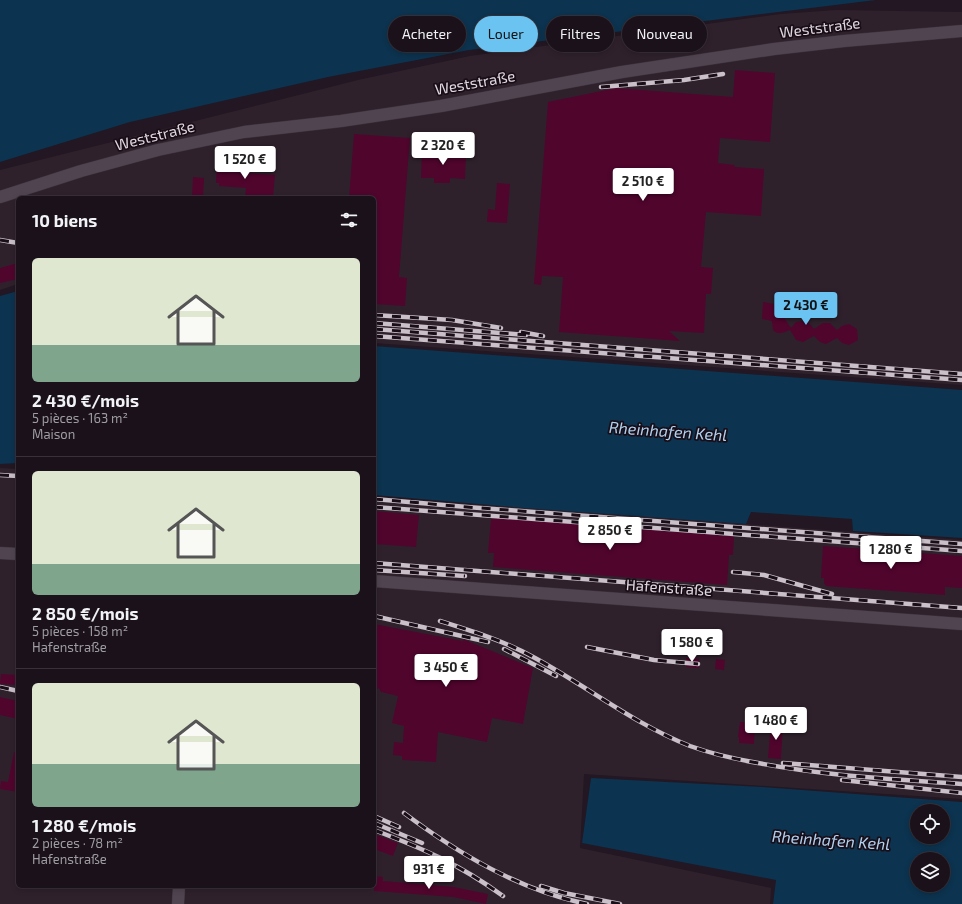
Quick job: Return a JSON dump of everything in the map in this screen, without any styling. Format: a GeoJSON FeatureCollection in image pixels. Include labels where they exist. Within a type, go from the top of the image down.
{"type":"FeatureCollection","features":[{"type":"Feature","properties":{"kind":"street","name":"Weststraße"},"geometry":{"type":"LineString","coordinates":[[0,197],[81,171],[158,150],[244,132],[341,121],[440,106],[622,72],[774,49],[844,41],[962,31]]}},
{"type":"Feature","properties":{"kind":"street"},"geometry":{"type":"LineString","coordinates":[[0,553],[16,554]]}},
{"type":"Feature","properties":{"kind":"street","name":"Hafenstraße"},"geometry":{"type":"LineString","coordinates":[[376,581],[962,624]]}},
{"type":"Feature","properties":{"kind":"street"},"geometry":{"type":"LineString","coordinates":[[178,904],[179,888]]}},
{"type":"Feature","properties":{"kind":"shaded area"},"geometry":{"type":"Polygon","coordinates":[[[836,10],[962,12],[962,385],[376,343],[376,196],[16,196],[16,285],[0,290],[0,170],[358,80],[470,56],[500,52],[538,52],[538,47],[546,46],[546,52],[614,52],[614,37],[622,35],[622,52],[707,52],[707,24],[781,14],[836,10]]]}},
{"type":"Feature","properties":{"kind":"shaded area"},"geometry":{"type":"Polygon","coordinates":[[[0,468],[16,469],[16,888],[376,888],[376,497],[962,540],[962,799],[584,774],[580,848],[771,888],[770,904],[0,904],[0,468]]]}},
{"type":"Feature","properties":{"kind":"water"},"geometry":{"type":"Polygon","coordinates":[[[0,0],[876,0],[707,21],[707,16],[622,16],[622,31],[614,32],[614,16],[546,16],[546,41],[538,42],[538,16],[474,16],[474,49],[466,51],[466,16],[388,16],[388,52],[459,52],[328,77],[130,122],[0,162],[0,0]]]}},
{"type":"Feature","properties":{"kind":"water"},"geometry":{"type":"Polygon","coordinates":[[[16,292],[16,463],[0,464],[0,296],[16,292]]]}},
{"type":"Feature","properties":{"kind":"water","name":"Rheinhafen Kehl"},"geometry":{"type":"Polygon","coordinates":[[[376,346],[962,390],[962,538],[853,531],[852,519],[751,512],[746,524],[524,508],[376,495],[376,346]]]}},
{"type":"Feature","properties":{"kind":"water","name":"Rheinhafen Kehl"},"geometry":{"type":"Polygon","coordinates":[[[591,778],[763,787],[962,802],[962,904],[773,904],[776,880],[582,843],[591,778]]]}},
{"type":"Feature","properties":{"kind":"building"},"geometry":{"type":"Polygon","coordinates":[[[735,70],[775,73],[770,142],[720,138],[718,163],[734,165],[735,167],[764,169],[761,216],[706,212],[701,267],[713,268],[711,294],[706,294],[704,333],[669,331],[680,341],[559,332],[563,277],[542,276],[541,285],[534,284],[548,102],[616,88],[733,97],[735,70]]]}},
{"type":"Feature","properties":{"kind":"building"},"geometry":{"type":"Polygon","coordinates":[[[354,134],[410,138],[399,277],[407,278],[405,306],[376,304],[376,196],[349,196],[354,134]]]}},
{"type":"Feature","properties":{"kind":"building"},"geometry":{"type":"Polygon","coordinates":[[[422,151],[466,153],[465,179],[450,178],[450,183],[434,183],[434,178],[421,178],[422,151]]]}},
{"type":"Feature","properties":{"kind":"building"},"geometry":{"type":"Polygon","coordinates":[[[221,156],[236,157],[235,172],[275,175],[273,196],[245,196],[246,188],[219,186],[219,183],[216,183],[217,167],[221,167],[221,156]]]}},
{"type":"Feature","properties":{"kind":"building"},"geometry":{"type":"Polygon","coordinates":[[[193,177],[204,178],[203,196],[192,196],[193,177]]]}},
{"type":"Feature","properties":{"kind":"building"},"geometry":{"type":"Polygon","coordinates":[[[497,183],[510,184],[507,223],[487,222],[488,209],[495,210],[497,183]]]}},
{"type":"Feature","properties":{"kind":"building"},"geometry":{"type":"Polygon","coordinates":[[[16,264],[16,279],[0,283],[0,268],[16,264]]]}},
{"type":"Feature","properties":{"kind":"building"},"geometry":{"type":"Polygon","coordinates":[[[778,298],[786,298],[789,302],[789,310],[783,316],[791,328],[796,322],[803,321],[809,323],[814,329],[823,323],[830,323],[837,330],[842,326],[849,324],[857,329],[858,340],[849,345],[842,343],[837,338],[826,344],[820,342],[814,336],[803,342],[796,340],[790,330],[777,333],[773,330],[772,321],[762,319],[763,302],[774,304],[778,298]]]}},
{"type":"Feature","properties":{"kind":"building"},"geometry":{"type":"Polygon","coordinates":[[[376,511],[419,515],[416,547],[376,544],[376,511]]]}},
{"type":"Feature","properties":{"kind":"building"},"geometry":{"type":"Polygon","coordinates":[[[497,518],[734,537],[733,555],[729,555],[727,585],[493,567],[494,553],[488,553],[491,519],[497,518]]]}},
{"type":"Feature","properties":{"kind":"building"},"geometry":{"type":"Polygon","coordinates":[[[823,546],[962,556],[962,588],[945,587],[945,595],[826,586],[824,583],[824,578],[821,578],[823,546]]]}},
{"type":"Feature","properties":{"kind":"building"},"geometry":{"type":"Polygon","coordinates":[[[376,624],[463,641],[463,639],[533,668],[523,724],[492,718],[487,742],[438,732],[436,762],[402,760],[402,756],[393,755],[394,742],[403,743],[404,726],[392,723],[398,696],[381,692],[379,688],[376,690],[376,624]]]}},
{"type":"Feature","properties":{"kind":"building"},"geometry":{"type":"Polygon","coordinates":[[[686,658],[699,659],[699,668],[686,667],[686,658]]]}},
{"type":"Feature","properties":{"kind":"building"},"geometry":{"type":"Polygon","coordinates":[[[716,659],[725,660],[724,670],[715,669],[716,659]]]}},
{"type":"Feature","properties":{"kind":"building"},"geometry":{"type":"Polygon","coordinates":[[[1,674],[16,675],[16,685],[0,684],[1,674]]]}},
{"type":"Feature","properties":{"kind":"building"},"geometry":{"type":"Polygon","coordinates":[[[0,697],[16,701],[16,719],[0,715],[0,697]]]}},
{"type":"Feature","properties":{"kind":"building"},"geometry":{"type":"Polygon","coordinates":[[[740,722],[755,723],[754,744],[739,743],[738,737],[740,722]]]}},
{"type":"Feature","properties":{"kind":"building"},"geometry":{"type":"Polygon","coordinates":[[[771,723],[783,724],[781,759],[768,758],[771,723]]]}},
{"type":"Feature","properties":{"kind":"building"},"geometry":{"type":"Polygon","coordinates":[[[14,752],[16,752],[16,792],[0,789],[1,781],[8,782],[14,752]]]}},
{"type":"Feature","properties":{"kind":"building"},"geometry":{"type":"Polygon","coordinates":[[[376,835],[398,843],[393,856],[376,850],[376,835]]]}},
{"type":"Feature","properties":{"kind":"building"},"geometry":{"type":"Polygon","coordinates":[[[376,876],[383,877],[383,881],[454,887],[488,894],[486,904],[453,897],[374,891],[374,888],[376,888],[376,876]]]}},
{"type":"Feature","properties":{"kind":"railway"},"geometry":{"type":"LineString","coordinates":[[601,87],[684,80],[723,74]]}},
{"type":"Feature","properties":{"kind":"railway"},"geometry":{"type":"LineString","coordinates":[[0,240],[16,243]]}},
{"type":"Feature","properties":{"kind":"railway"},"geometry":{"type":"LineString","coordinates":[[376,315],[452,320],[501,328]]}},
{"type":"Feature","properties":{"kind":"railway"},"geometry":{"type":"LineString","coordinates":[[376,323],[526,335]]}},
{"type":"Feature","properties":{"kind":"railway"},"geometry":{"type":"LineString","coordinates":[[376,329],[962,374]]}},
{"type":"Feature","properties":{"kind":"railway"},"geometry":{"type":"LineString","coordinates":[[521,332],[543,336]]}},
{"type":"Feature","properties":{"kind":"railway"},"geometry":{"type":"LineString","coordinates":[[376,336],[962,380]]}},
{"type":"Feature","properties":{"kind":"railway"},"geometry":{"type":"LineString","coordinates":[[0,475],[16,476]]}},
{"type":"Feature","properties":{"kind":"railway"},"geometry":{"type":"LineString","coordinates":[[376,499],[962,544]]}},
{"type":"Feature","properties":{"kind":"railway"},"geometry":{"type":"LineString","coordinates":[[376,507],[962,551]]}},
{"type":"Feature","properties":{"kind":"railway"},"geometry":{"type":"LineString","coordinates":[[376,563],[962,608]]}},
{"type":"Feature","properties":{"kind":"railway"},"geometry":{"type":"LineString","coordinates":[[376,570],[465,576]]}},
{"type":"Feature","properties":{"kind":"railway"},"geometry":{"type":"LineString","coordinates":[[733,572],[764,575],[832,594]]}},
{"type":"Feature","properties":{"kind":"railway"},"geometry":{"type":"LineString","coordinates":[[376,616],[488,642]]}},
{"type":"Feature","properties":{"kind":"railway"},"geometry":{"type":"LineString","coordinates":[[440,621],[512,646],[555,669],[630,716],[669,737],[698,749],[741,760],[808,771],[962,784]]}},
{"type":"Feature","properties":{"kind":"railway"},"geometry":{"type":"LineString","coordinates":[[587,647],[654,660],[698,664]]}},
{"type":"Feature","properties":{"kind":"railway"},"geometry":{"type":"LineString","coordinates":[[504,649],[556,676]]}},
{"type":"Feature","properties":{"kind":"railway"},"geometry":{"type":"LineString","coordinates":[[0,687],[16,691]]}},
{"type":"Feature","properties":{"kind":"railway"},"geometry":{"type":"LineString","coordinates":[[783,763],[962,777]]}},
{"type":"Feature","properties":{"kind":"railway"},"geometry":{"type":"LineString","coordinates":[[842,780],[962,793]]}},
{"type":"Feature","properties":{"kind":"railway"},"geometry":{"type":"LineString","coordinates":[[404,813],[446,843],[491,869],[537,890],[587,904]]}},
{"type":"Feature","properties":{"kind":"railway"},"geometry":{"type":"LineString","coordinates":[[376,817],[399,827]]}},
{"type":"Feature","properties":{"kind":"railway"},"geometry":{"type":"LineString","coordinates":[[376,824],[422,843]]}},
{"type":"Feature","properties":{"kind":"railway"},"geometry":{"type":"LineString","coordinates":[[376,831],[441,858],[503,896]]}},
{"type":"Feature","properties":{"kind":"railway"},"geometry":{"type":"LineString","coordinates":[[541,886],[564,893],[620,904]]}}]}
